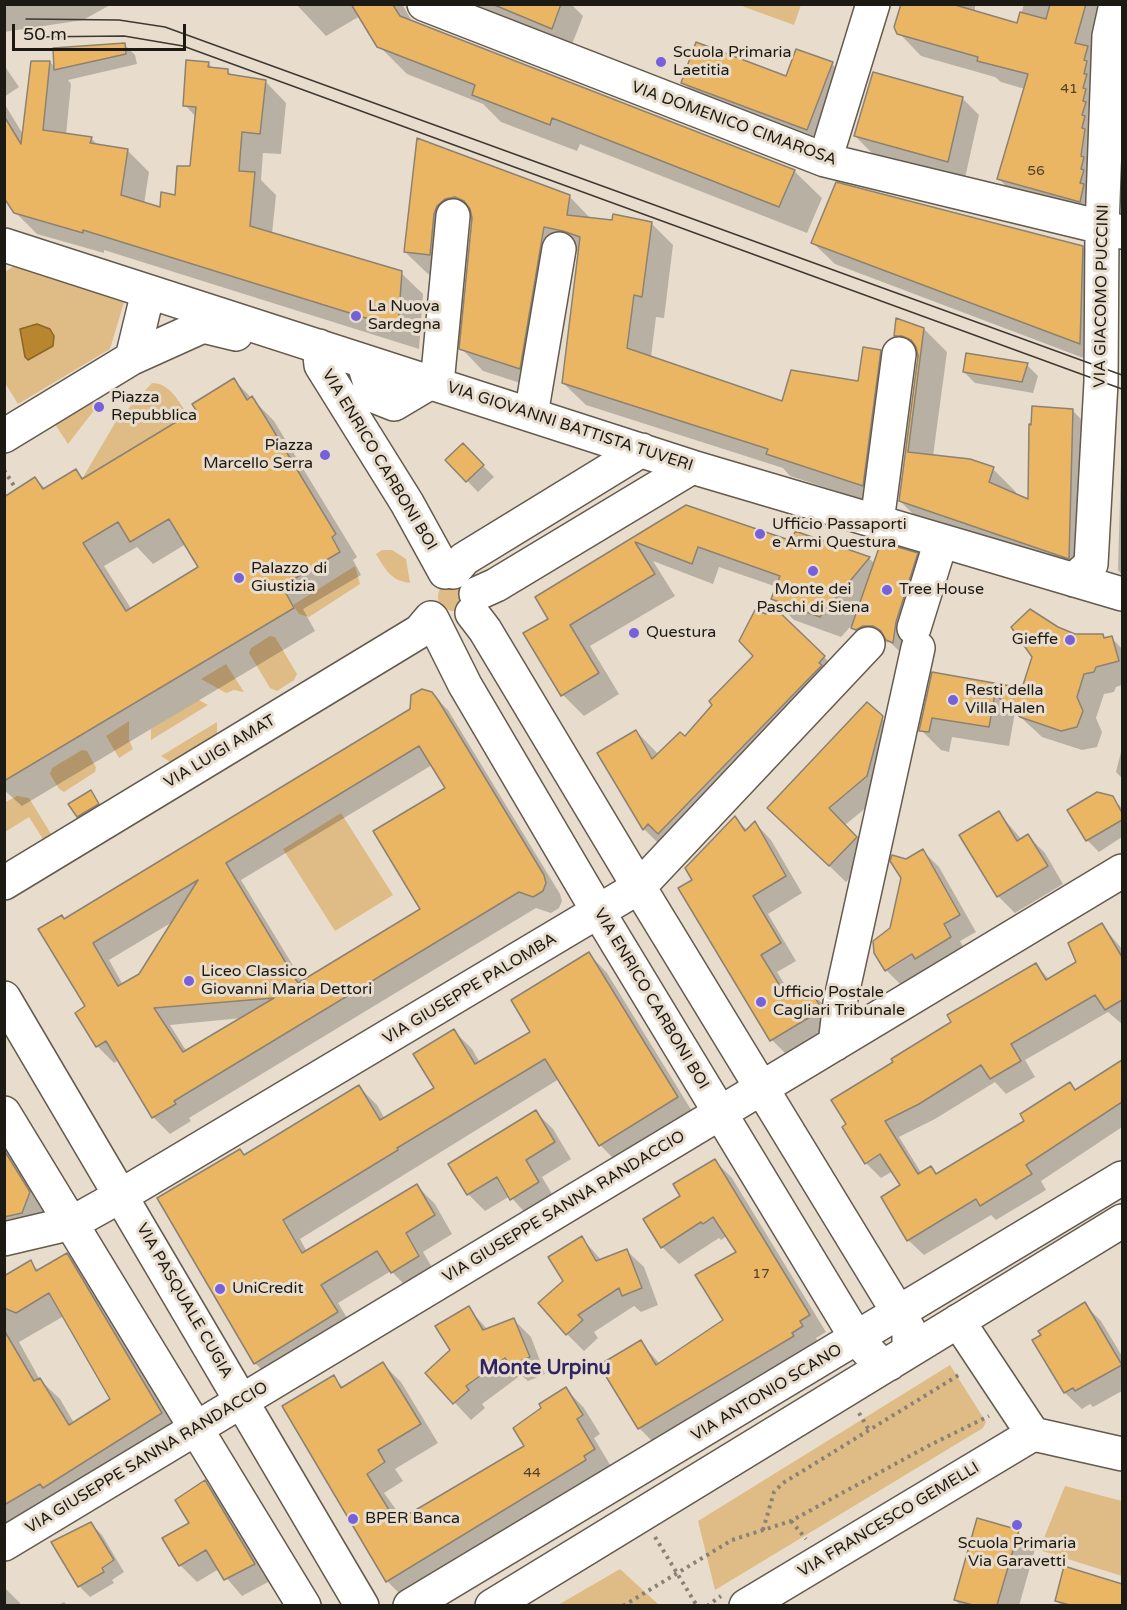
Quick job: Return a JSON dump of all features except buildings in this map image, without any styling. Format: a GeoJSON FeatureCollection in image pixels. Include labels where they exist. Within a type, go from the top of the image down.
{"type":"FeatureCollection","features":[{"type":"Feature","properties":{"kind":"street","name":"VIA DOMENICO CIMAROSA"},"geometry":{"type":"LineString","coordinates":[[424,4],[825,160],[1112,230]]}},
{"type":"Feature","properties":{"kind":"street"},"geometry":{"type":"LineString","coordinates":[[825,160],[873,4]]}},
{"type":"Feature","properties":{"kind":"street","name":"VIA GIACOMO PUCCINI"},"geometry":{"type":"LineString","coordinates":[[1074,580],[1091,564],[1112,230],[1116,4]]}},
{"type":"Feature","properties":{"kind":"street"},"geometry":{"type":"LineString","coordinates":[[434,383],[453,216]]}},
{"type":"Feature","properties":{"kind":"street"},"geometry":{"type":"LineString","coordinates":[[531,415],[559,249]]}},
{"type":"Feature","properties":{"kind":"street","name":"VIA GIOVANNI BATTISTA TUVERI"},"geometry":{"type":"LineString","coordinates":[[10,252],[148,292],[320,356],[363,361],[692,467],[1122,594]]}},
{"type":"Feature","properties":{"kind":"street"},"geometry":{"type":"LineString","coordinates":[[132,358],[148,292]]}},
{"type":"Feature","properties":{"kind":"street"},"geometry":{"type":"LineString","coordinates":[[4,436],[132,358],[203,326],[320,356]]}},
{"type":"Feature","properties":{"kind":"street"},"geometry":{"type":"LineString","coordinates":[[877,522],[899,354]]}},
{"type":"Feature","properties":{"kind":"street","name":"VIA ENRICO CARBONI BOI"},"geometry":{"type":"LineString","coordinates":[[320,356],[407,503],[461,588],[639,887],[909,1330],[899,1358],[878,1362],[857,1339],[599,913],[465,685],[424,606],[423,593],[431,579],[461,588]]}},
{"type":"Feature","properties":{"kind":"street"},"geometry":{"type":"LineString","coordinates":[[432,618],[440,623],[457,624],[464,559],[642,450]]}},
{"type":"Feature","properties":{"kind":"street"},"geometry":{"type":"LineString","coordinates":[[461,588],[496,585],[692,467]]}},
{"type":"Feature","properties":{"kind":"street"},"geometry":{"type":"LineString","coordinates":[[835,1044],[840,1003],[916,638],[941,541]]}},
{"type":"Feature","properties":{"kind":"street","name":"VIA LUIGI AMAT"},"geometry":{"type":"LineString","coordinates":[[4,883],[420,631],[432,618]]}},
{"type":"Feature","properties":{"kind":"street","name":"VIA GIUSEPPE PALOMBA"},"geometry":{"type":"LineString","coordinates":[[4,1239],[72,1223],[122,1196],[639,887],[868,644]]}},
{"type":"Feature","properties":{"kind":"street","name":"VIA GIUSEPPE SANNA RANDACCIO"},"geometry":{"type":"LineString","coordinates":[[4,1544],[1122,871]]}},
{"type":"Feature","properties":{"kind":"street","name":"VIA PASQUALE CUGIA"},"geometry":{"type":"LineString","coordinates":[[4,998],[363,1605]]}},
{"type":"Feature","properties":{"kind":"street"},"geometry":{"type":"LineString","coordinates":[[4,1113],[304,1605]]}},
{"type":"Feature","properties":{"kind":"street","name":"VIA ANTONIO SCANO"},"geometry":{"type":"LineString","coordinates":[[410,1605],[1122,1178]]}},
{"type":"Feature","properties":{"kind":"street"},"geometry":{"type":"LineString","coordinates":[[492,1605],[1122,1221]]}},
{"type":"Feature","properties":{"kind":"street"},"geometry":{"type":"LineString","coordinates":[[958,1321],[1033,1434],[1122,1454]]}},
{"type":"Feature","properties":{"kind":"street","name":"VIA FRANCESCO GEMELLI"},"geometry":{"type":"LineString","coordinates":[[736,1599],[1033,1434]]}},
{"type":"Feature","properties":{"kind":"path"},"geometry":{"type":"LineString","coordinates":[[4,470],[16,489]]}},
{"type":"Feature","properties":{"kind":"path"},"geometry":{"type":"LineString","coordinates":[[957,1364],[968,1381]]}},
{"type":"Feature","properties":{"kind":"path"},"geometry":{"type":"LineString","coordinates":[[763,1530],[774,1492],[783,1483],[962,1372]]}},
{"type":"Feature","properties":{"kind":"path"},"geometry":{"type":"LineString","coordinates":[[984,1407],[991,1422]]}},
{"type":"Feature","properties":{"kind":"path"},"geometry":{"type":"LineString","coordinates":[[859,1413],[869,1430]]}},
{"type":"Feature","properties":{"kind":"path"},"geometry":{"type":"LineString","coordinates":[[623,1605],[732,1540],[791,1521],[928,1446],[990,1416]]}},
{"type":"Feature","properties":{"kind":"path"},"geometry":{"type":"LineString","coordinates":[[791,1521],[808,1542]]}},
{"type":"Feature","properties":{"kind":"path"},"geometry":{"type":"LineString","coordinates":[[654,1537],[697,1605]]}},
{"type":"Feature","properties":{"kind":"path"},"geometry":{"type":"LineString","coordinates":[[706,1605],[736,1599]]}},
{"type":"Feature","properties":{"kind":"shaded area"},"geometry":{"type":"Polygon","coordinates":[[[739,5],[801,5],[794,25],[739,5]]]}},
{"type":"Feature","properties":{"kind":"shaded area"},"geometry":{"type":"Polygon","coordinates":[[[14,266],[125,299],[110,349],[18,404],[5,383],[5,272],[14,266]]]}},
{"type":"Feature","properties":{"kind":"shaded area"},"geometry":{"type":"Polygon","coordinates":[[[37,324],[50,329],[54,336],[53,346],[28,360],[25,357],[20,329],[37,324]]]}},
{"type":"Feature","properties":{"kind":"shaded area"},"geometry":{"type":"Polygon","coordinates":[[[152,383],[169,390],[188,415],[82,479],[115,423],[152,383]]]}},
{"type":"Feature","properties":{"kind":"shaded area"},"geometry":{"type":"Polygon","coordinates":[[[93,401],[97,405],[95,409],[68,444],[53,421],[93,401]]]}},
{"type":"Feature","properties":{"kind":"shaded area"},"geometry":{"type":"Polygon","coordinates":[[[382,550],[392,550],[406,559],[410,583],[398,580],[386,569],[376,554],[382,550]]]}},
{"type":"Feature","properties":{"kind":"shaded area"},"geometry":{"type":"Polygon","coordinates":[[[355,566],[360,584],[309,617],[299,614],[293,605],[355,566]]]}},
{"type":"Feature","properties":{"kind":"shaded area"},"geometry":{"type":"Polygon","coordinates":[[[461,583],[468,591],[458,612],[443,609],[438,598],[442,586],[461,583]]]}},
{"type":"Feature","properties":{"kind":"shaded area"},"geometry":{"type":"Polygon","coordinates":[[[270,636],[275,637],[297,674],[294,680],[277,691],[270,688],[249,653],[251,648],[270,636]]]}},
{"type":"Feature","properties":{"kind":"shaded area"},"geometry":{"type":"Polygon","coordinates":[[[226,664],[244,692],[234,690],[226,693],[201,679],[226,664]]]}},
{"type":"Feature","properties":{"kind":"shaded area"},"geometry":{"type":"Polygon","coordinates":[[[199,700],[208,705],[151,740],[151,729],[199,700]]]}},
{"type":"Feature","properties":{"kind":"shaded area"},"geometry":{"type":"Polygon","coordinates":[[[129,721],[129,740],[133,749],[119,758],[106,736],[129,721]]]}},
{"type":"Feature","properties":{"kind":"shaded area"},"geometry":{"type":"Polygon","coordinates":[[[217,722],[217,739],[175,765],[161,756],[217,722]]]}},
{"type":"Feature","properties":{"kind":"shaded area"},"geometry":{"type":"Polygon","coordinates":[[[82,750],[87,751],[96,767],[95,772],[64,792],[59,789],[50,774],[52,768],[82,750]]]}},
{"type":"Feature","properties":{"kind":"shaded area"},"geometry":{"type":"Polygon","coordinates":[[[17,796],[29,798],[54,839],[46,844],[29,817],[5,832],[4,803],[17,796]]]}},
{"type":"Feature","properties":{"kind":"shaded area"},"geometry":{"type":"Polygon","coordinates":[[[341,813],[393,895],[335,931],[283,849],[341,813]]]}},
{"type":"Feature","properties":{"kind":"shaded area"},"geometry":{"type":"Polygon","coordinates":[[[950,1365],[986,1422],[983,1428],[715,1590],[698,1521],[950,1365]]]}},
{"type":"Feature","properties":{"kind":"shaded area"},"geometry":{"type":"Polygon","coordinates":[[[1065,1486],[1122,1501],[1122,1576],[1039,1550],[1065,1486]]]}},
{"type":"Feature","properties":{"kind":"shaded area"},"geometry":{"type":"Polygon","coordinates":[[[620,1569],[659,1605],[558,1605],[620,1569]]]}},
{"type":"Feature","properties":{"kind":"tram line"},"geometry":{"type":"LineString","coordinates":[[26,19],[119,20],[165,27],[1122,375]]}},
{"type":"Feature","properties":{"kind":"tram line"},"geometry":{"type":"LineString","coordinates":[[27,37],[124,36],[183,46],[1122,389]]}},
{"type":"Feature","properties":{"kind":"place","name":"Scuola Primaria Laetitia"},"geometry":{"type":"Point","coordinates":[661,62]}},
{"type":"Feature","properties":{"kind":"place","name":"La Nuova Sardegna"},"geometry":{"type":"Point","coordinates":[356,316]}},
{"type":"Feature","properties":{"kind":"place","name":"Piazza Repubblica"},"geometry":{"type":"Point","coordinates":[99,407]}},
{"type":"Feature","properties":{"kind":"place","name":"Piazza Marcello Serra"},"geometry":{"type":"Point","coordinates":[325,455]}},
{"type":"Feature","properties":{"kind":"place","name":"Ufficio Passaporti e Armi Questura"},"geometry":{"type":"Point","coordinates":[760,534]}},
{"type":"Feature","properties":{"kind":"place","name":"Monte dei Paschi di Siena"},"geometry":{"type":"Point","coordinates":[813,571]}},
{"type":"Feature","properties":{"kind":"place","name":"Palazzo di Giustizia"},"geometry":{"type":"Point","coordinates":[239,578]}},
{"type":"Feature","properties":{"kind":"place","name":"Tree House"},"geometry":{"type":"Point","coordinates":[887,590]}},
{"type":"Feature","properties":{"kind":"place","name":"Questura"},"geometry":{"type":"Point","coordinates":[634,633]}},
{"type":"Feature","properties":{"kind":"place","name":"Gieffe"},"geometry":{"type":"Point","coordinates":[1070,640]}},
{"type":"Feature","properties":{"kind":"place","name":"Resti della Villa Halen"},"geometry":{"type":"Point","coordinates":[953,700]}},
{"type":"Feature","properties":{"kind":"place","name":"Liceo Classico Giovanni Maria Dettori"},"geometry":{"type":"Point","coordinates":[189,981]}},
{"type":"Feature","properties":{"kind":"place","name":"Ufficio Postale Cagliari Tribunale"},"geometry":{"type":"Point","coordinates":[761,1002]}},
{"type":"Feature","properties":{"kind":"place","name":"UniCredit"},"geometry":{"type":"Point","coordinates":[220,1289]}},
{"type":"Feature","properties":{"kind":"place","name":"BPER Banca"},"geometry":{"type":"Point","coordinates":[353,1519]}},
{"type":"Feature","properties":{"kind":"place","name":"Scuola Primaria Via Garavetti"},"geometry":{"type":"Point","coordinates":[1017,1525]}},
{"type":"Feature","properties":{"kind":"district","name":"Monte Urpinu"},"geometry":{"type":"Point","coordinates":[545,1369]}}]}
